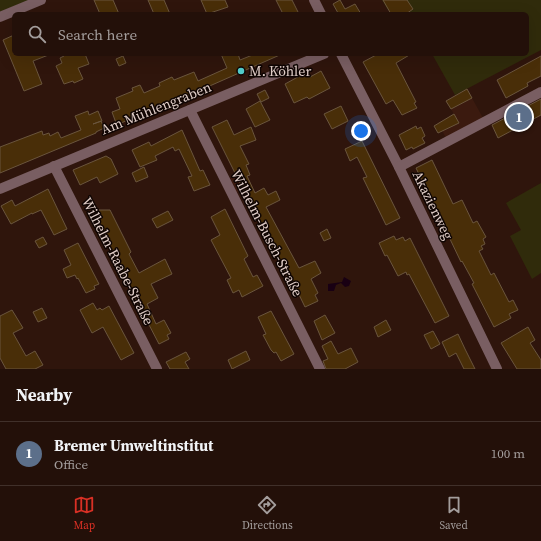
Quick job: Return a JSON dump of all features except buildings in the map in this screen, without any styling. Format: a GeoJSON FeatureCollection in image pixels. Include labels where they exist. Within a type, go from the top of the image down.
{"type":"FeatureCollection","features":[{"type":"Feature","properties":{"kind":"street"},"geometry":{"type":"LineString","coordinates":[[12,12],[41,0]]}},
{"type":"Feature","properties":{"kind":"street"},"geometry":{"type":"LineString","coordinates":[[314,0],[320,12]]}},
{"type":"Feature","properties":{"kind":"street"},"geometry":{"type":"LineString","coordinates":[[0,17],[12,12]]}},
{"type":"Feature","properties":{"kind":"street","name":"Am Mühlengraben"},"geometry":{"type":"LineString","coordinates":[[0,189],[319,56]]}},
{"type":"Feature","properties":{"kind":"street","name":"Akazienweg"},"geometry":{"type":"LineString","coordinates":[[342,56],[399,167],[497,369]]}},
{"type":"Feature","properties":{"kind":"street"},"geometry":{"type":"LineString","coordinates":[[399,167],[541,92]]}},
{"type":"Feature","properties":{"kind":"street","name":"Wilhelm-Busch-Straße"},"geometry":{"type":"LineString","coordinates":[[190,110],[320,369]]}},
{"type":"Feature","properties":{"kind":"street","name":"Wilhelm-Raabe-Straße"},"geometry":{"type":"LineString","coordinates":[[54,166],[157,369]]}},
{"type":"Feature","properties":{"kind":"shaded area"},"geometry":{"type":"Polygon","coordinates":[[[0,0],[30,0],[0,12],[0,0]]]}},
{"type":"Feature","properties":{"kind":"shaded area"},"geometry":{"type":"Polygon","coordinates":[[[382,0],[541,0],[541,50],[455,95],[433,56],[529,56],[529,12],[401,12],[397,5],[388,10],[382,0]]]}},
{"type":"Feature","properties":{"kind":"shaded area"},"geometry":{"type":"Polygon","coordinates":[[[467,89],[483,118],[446,138],[438,123],[454,114],[446,101],[467,89]]]}},
{"type":"Feature","properties":{"kind":"shaded area"},"geometry":{"type":"Polygon","coordinates":[[[248,170],[250,175],[247,176],[251,186],[236,193],[229,179],[248,170]]]}},
{"type":"Feature","properties":{"kind":"shaded area"},"geometry":{"type":"Polygon","coordinates":[[[541,183],[541,273],[532,279],[510,236],[521,230],[506,203],[541,183]]]}},
{"type":"Feature","properties":{"kind":"shaded area"},"geometry":{"type":"Polygon","coordinates":[[[344,277],[351,281],[349,286],[345,287],[341,283],[336,285],[334,291],[328,291],[328,284],[342,282],[344,277]]]}},
{"type":"Feature","properties":{"kind":"place","name":"M. Köhler"},"geometry":{"type":"Point","coordinates":[241,71]}},
{"type":"Feature","properties":{"kind":"place","name":"Bremer Umweltinstitut"},"geometry":{"type":"Point","coordinates":[519,117]}}]}
